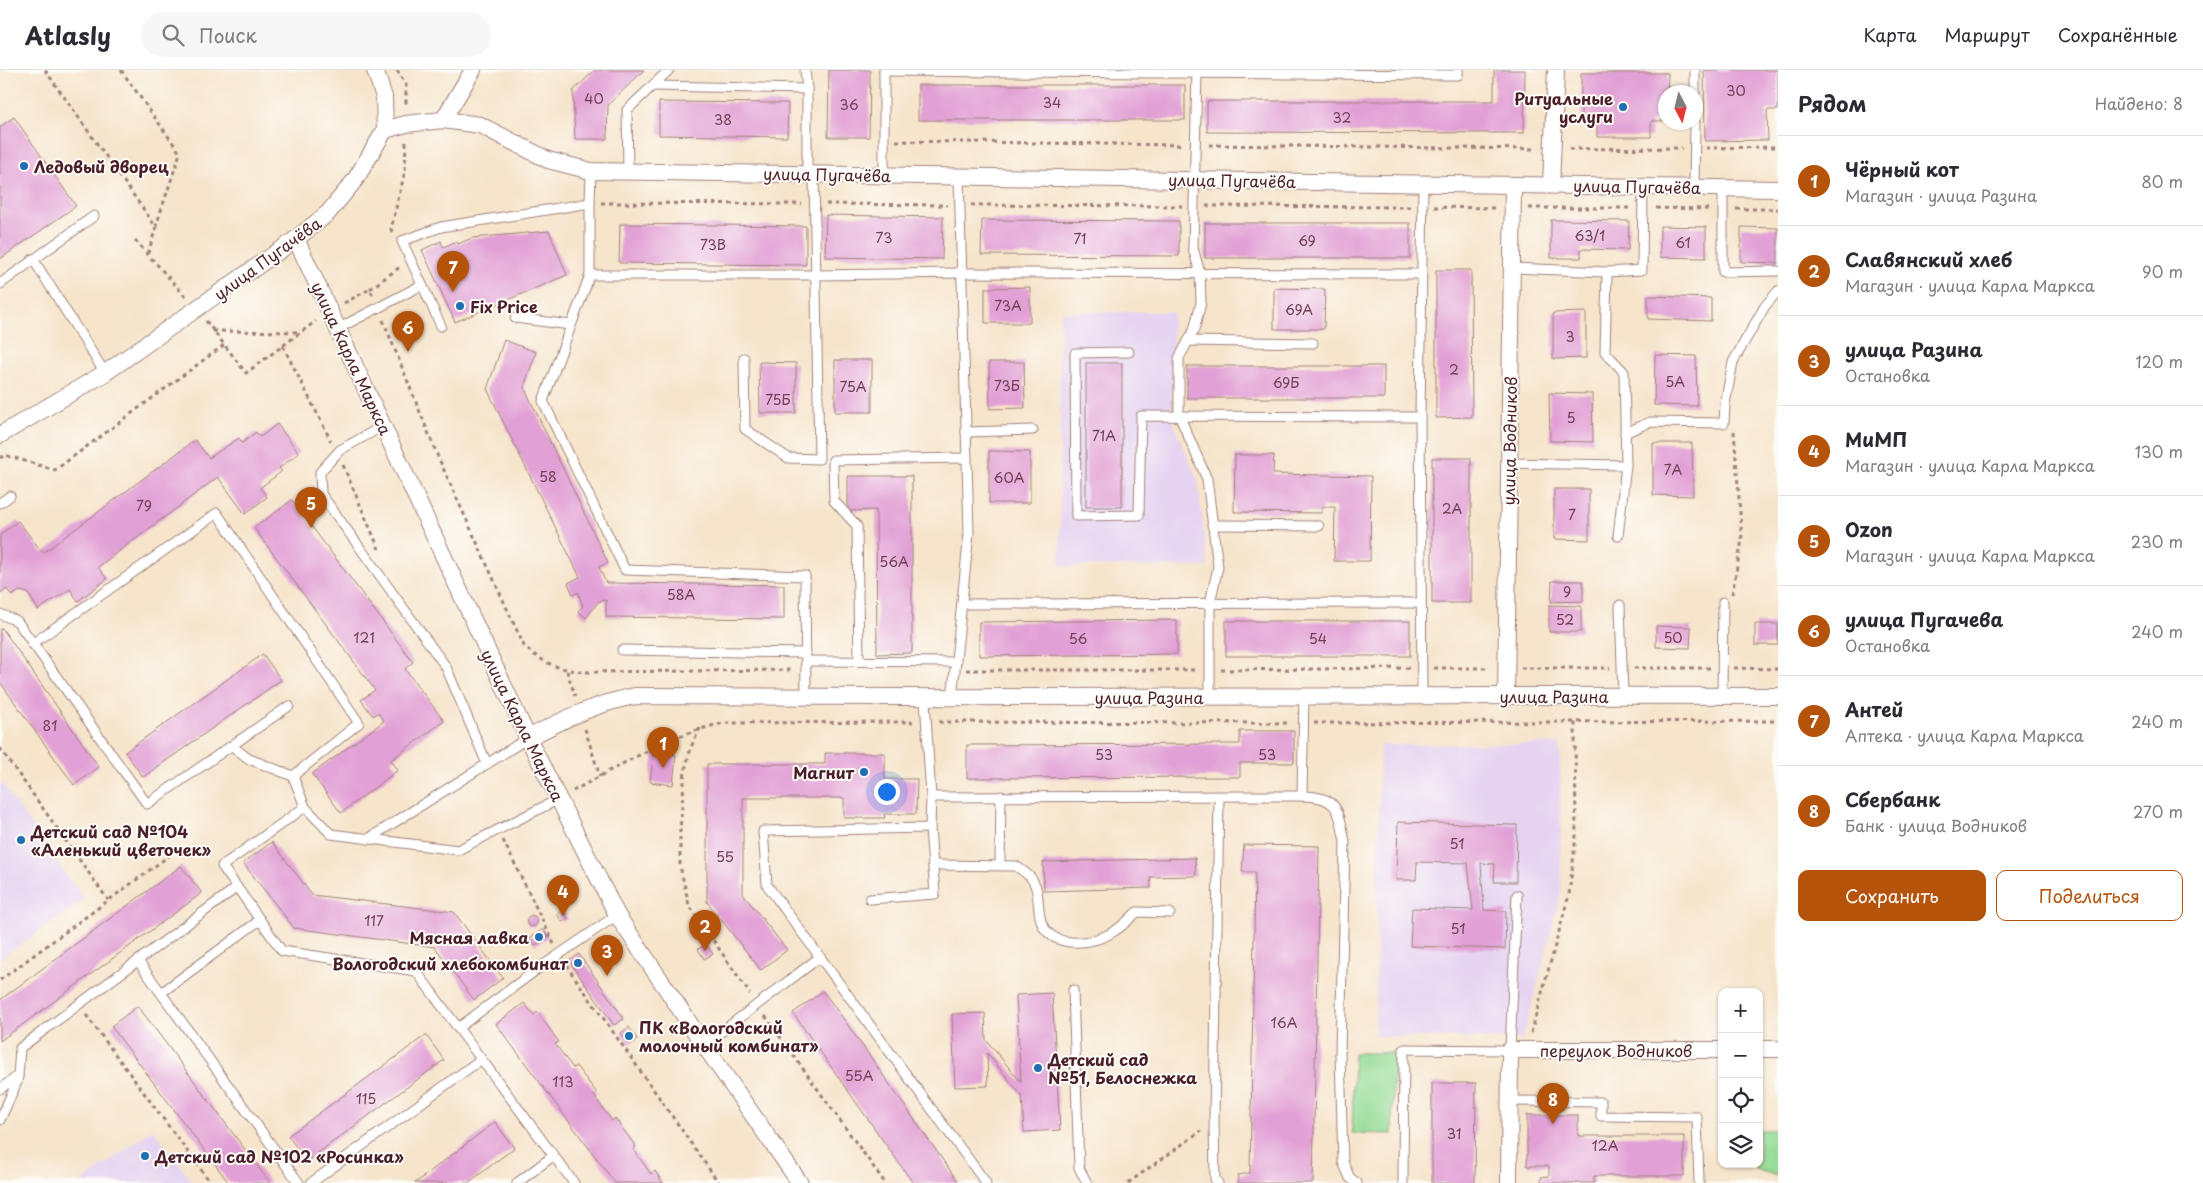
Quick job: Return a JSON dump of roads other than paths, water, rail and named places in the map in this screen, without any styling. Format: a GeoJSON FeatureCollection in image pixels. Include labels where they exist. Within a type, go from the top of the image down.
{"type":"FeatureCollection","features":[{"type":"Feature","properties":{"kind":"street"},"geometry":{"type":"LineString","coordinates":[[375,70],[384,97],[385,130]]}},
{"type":"Feature","properties":{"kind":"street"},"geometry":{"type":"LineString","coordinates":[[443,120],[473,70]]}},
{"type":"Feature","properties":{"kind":"street"},"geometry":{"type":"LineString","coordinates":[[1552,185],[1556,70]]}},
{"type":"Feature","properties":{"kind":"street","name":"улица Пугачёва"},"geometry":{"type":"LineString","coordinates":[[0,435],[105,373],[195,302],[296,239],[328,213],[355,180],[385,130],[406,124],[443,120],[480,125],[548,160],[591,172],[1194,179],[1778,189]]}},
{"type":"Feature","properties":{"kind":"street","name":"улица Водников"},"geometry":{"type":"LineString","coordinates":[[1506,696],[1513,185]]}},
{"type":"Feature","properties":{"kind":"street","name":"улица Карла Маркса"},"geometry":{"type":"LineString","coordinates":[[296,239],[528,738],[617,914],[704,1045],[800,1183]]}},
{"type":"Feature","properties":{"kind":"street","name":"улица Разина"},"geometry":{"type":"LineString","coordinates":[[528,738],[580,712],[607,702],[635,696],[925,699],[1304,696],[1778,696]]}},
{"type":"Feature","properties":{"kind":"street"},"geometry":{"type":"LineString","coordinates":[[1763,1049],[1778,1049]]}},
{"type":"Feature","properties":{"kind":"street"},"geometry":{"type":"LineString","coordinates":[[1509,1183],[1510,1050]]}},
{"type":"Feature","properties":{"kind":"street","name":"переулок Водников"},"geometry":{"type":"LineString","coordinates":[[1510,1050],[1718,1050]]}},
{"type":"Feature","properties":{"kind":"lane"},"geometry":{"type":"LineString","coordinates":[[628,171],[627,110],[669,70]]}},
{"type":"Feature","properties":{"kind":"lane"},"geometry":{"type":"LineString","coordinates":[[744,358],[745,429],[788,458],[819,459],[815,275],[805,70]]}},
{"type":"Feature","properties":{"kind":"lane"},"geometry":{"type":"LineString","coordinates":[[884,175],[884,71],[1458,75],[1458,70]]}},
{"type":"Feature","properties":{"kind":"lane"},"geometry":{"type":"LineString","coordinates":[[1695,70],[1695,85]]}},
{"type":"Feature","properties":{"kind":"lane"},"geometry":{"type":"LineString","coordinates":[[1197,72],[1193,248],[1200,273],[1201,303],[1194,330],[1180,358],[1179,416],[1207,479],[1218,568],[1210,603],[1210,697]]}},
{"type":"Feature","properties":{"kind":"lane"},"geometry":{"type":"LineString","coordinates":[[652,86],[807,89]]}},
{"type":"Feature","properties":{"kind":"lane"},"geometry":{"type":"LineString","coordinates":[[1694,188],[1695,130]]}},
{"type":"Feature","properties":{"kind":"lane"},"geometry":{"type":"LineString","coordinates":[[591,172],[590,275],[543,401],[625,570],[805,576],[806,698]]}},
{"type":"Feature","properties":{"kind":"lane"},"geometry":{"type":"LineString","coordinates":[[952,699],[969,533],[960,176]]}},
{"type":"Feature","properties":{"kind":"lane"},"geometry":{"type":"LineString","coordinates":[[1422,696],[1420,417],[1423,183]]}},
{"type":"Feature","properties":{"kind":"lane"},"geometry":{"type":"LineString","coordinates":[[1512,268],[1607,272],[1642,270],[1643,186]]}},
{"type":"Feature","properties":{"kind":"lane"},"geometry":{"type":"LineString","coordinates":[[1723,188],[1723,272],[1778,271]]}},
{"type":"Feature","properties":{"kind":"lane"},"geometry":{"type":"LineString","coordinates":[[441,326],[402,241],[441,227],[590,203]]}},
{"type":"Feature","properties":{"kind":"lane"},"geometry":{"type":"LineString","coordinates":[[0,284],[94,216]]}},
{"type":"Feature","properties":{"kind":"lane"},"geometry":{"type":"LineString","coordinates":[[33,259],[105,373]]}},
{"type":"Feature","properties":{"kind":"lane"},"geometry":{"type":"LineString","coordinates":[[1607,272],[1605,352],[1624,372],[1626,465],[1618,536]]}},
{"type":"Feature","properties":{"kind":"lane"},"geometry":{"type":"LineString","coordinates":[[590,275],[962,273],[1421,274]]}},
{"type":"Feature","properties":{"kind":"lane"},"geometry":{"type":"LineString","coordinates":[[339,328],[422,286]]}},
{"type":"Feature","properties":{"kind":"lane"},"geometry":{"type":"LineString","coordinates":[[1626,433],[1650,422],[1724,422],[1725,404],[1733,362],[1766,306],[1778,291]]}},
{"type":"Feature","properties":{"kind":"lane"},"geometry":{"type":"LineString","coordinates":[[515,318],[571,325]]}},
{"type":"Feature","properties":{"kind":"lane"},"geometry":{"type":"LineString","coordinates":[[1188,341],[1313,343]]}},
{"type":"Feature","properties":{"kind":"lane"},"geometry":{"type":"LineString","coordinates":[[1129,352],[1075,353],[1076,516],[1139,515],[1141,416],[1420,417]]}},
{"type":"Feature","properties":{"kind":"lane"},"geometry":{"type":"LineString","coordinates":[[383,426],[338,453],[320,472],[320,494],[446,667],[471,730],[487,764]]}},
{"type":"Feature","properties":{"kind":"lane"},"geometry":{"type":"LineString","coordinates":[[966,432],[1033,430]]}},
{"type":"Feature","properties":{"kind":"lane"},"geometry":{"type":"LineString","coordinates":[[859,661],[858,526],[834,501],[833,460],[967,458]]}},
{"type":"Feature","properties":{"kind":"lane"},"geometry":{"type":"LineString","coordinates":[[1509,463],[1626,465]]}},
{"type":"Feature","properties":{"kind":"lane"},"geometry":{"type":"LineString","coordinates":[[0,503],[10,496]]}},
{"type":"Feature","properties":{"kind":"lane"},"geometry":{"type":"LineString","coordinates":[[32,644],[216,512],[359,723],[293,776]]}},
{"type":"Feature","properties":{"kind":"lane"},"geometry":{"type":"LineString","coordinates":[[1212,525],[1320,526]]}},
{"type":"Feature","properties":{"kind":"lane"},"geometry":{"type":"LineString","coordinates":[[1722,602],[1722,696]]}},
{"type":"Feature","properties":{"kind":"lane"},"geometry":{"type":"LineString","coordinates":[[962,604],[1420,603]]}},
{"type":"Feature","properties":{"kind":"lane"},"geometry":{"type":"LineString","coordinates":[[1620,605],[1622,696]]}},
{"type":"Feature","properties":{"kind":"lane"},"geometry":{"type":"LineString","coordinates":[[0,614],[17,622],[147,804],[289,706]]}},
{"type":"Feature","properties":{"kind":"lane"},"geometry":{"type":"LineString","coordinates":[[622,650],[806,661],[859,661],[956,666]]}},
{"type":"Feature","properties":{"kind":"lane"},"geometry":{"type":"LineString","coordinates":[[1302,796],[1304,696]]}},
{"type":"Feature","properties":{"kind":"lane"},"geometry":{"type":"LineString","coordinates":[[870,900],[935,894],[930,828],[931,797],[925,699]]}},
{"type":"Feature","properties":{"kind":"lane"},"geometry":{"type":"LineString","coordinates":[[368,839],[528,738]]}},
{"type":"Feature","properties":{"kind":"lane"},"geometry":{"type":"LineString","coordinates":[[232,746],[249,760],[293,776]]}},
{"type":"Feature","properties":{"kind":"lane"},"geometry":{"type":"LineString","coordinates":[[293,776],[304,807],[331,834],[458,850],[559,799]]}},
{"type":"Feature","properties":{"kind":"lane"},"geometry":{"type":"LineString","coordinates":[[1000,865],[1001,796]]}},
{"type":"Feature","properties":{"kind":"lane"},"geometry":{"type":"LineString","coordinates":[[1218,1183],[1215,1179],[1214,1122],[1219,796]]}},
{"type":"Feature","properties":{"kind":"lane"},"geometry":{"type":"LineString","coordinates":[[931,797],[1302,796],[1322,797],[1329,801],[1339,813],[1345,842],[1340,1053],[1343,1162],[1350,1178],[1357,1183]]}},
{"type":"Feature","properties":{"kind":"lane"},"geometry":{"type":"LineString","coordinates":[[304,807],[222,866],[236,888],[282,951],[416,971],[480,1060],[574,1183]]}},
{"type":"Feature","properties":{"kind":"lane"},"geometry":{"type":"LineString","coordinates":[[930,828],[763,831],[766,886],[986,1183]]}},
{"type":"Feature","properties":{"kind":"lane"},"geometry":{"type":"LineString","coordinates":[[933,865],[1016,866],[1034,882],[1042,925],[1050,936],[1063,942],[1084,942],[1100,938],[1116,930],[1137,912],[1170,913]]}},
{"type":"Feature","properties":{"kind":"lane"},"geometry":{"type":"LineString","coordinates":[[0,1120],[17,1082],[20,1048],[236,888]]}},
{"type":"Feature","properties":{"kind":"lane"},"geometry":{"type":"LineString","coordinates":[[1403,1183],[1404,1048],[1510,1050],[1517,895]]}},
{"type":"Feature","properties":{"kind":"lane"},"geometry":{"type":"LineString","coordinates":[[458,1028],[617,914]]}},
{"type":"Feature","properties":{"kind":"lane"},"geometry":{"type":"LineString","coordinates":[[161,993],[260,920]]}},
{"type":"Feature","properties":{"kind":"lane"},"geometry":{"type":"LineString","coordinates":[[704,1045],[820,957]]}},
{"type":"Feature","properties":{"kind":"lane"},"geometry":{"type":"LineString","coordinates":[[138,961],[299,1183]]}},
{"type":"Feature","properties":{"kind":"lane"},"geometry":{"type":"LineString","coordinates":[[1073,990],[1079,1168],[1087,1183]]}},
{"type":"Feature","properties":{"kind":"lane"},"geometry":{"type":"LineString","coordinates":[[311,1183],[480,1060]]}},
{"type":"Feature","properties":{"kind":"lane"},"geometry":{"type":"LineString","coordinates":[[0,1089],[18,1076]]}},
{"type":"Feature","properties":{"kind":"lane"},"geometry":{"type":"LineString","coordinates":[[1509,1101],[1601,1102],[1601,1116],[1698,1116],[1699,1183]]}},
{"type":"Feature","properties":{"kind":"lane"},"geometry":{"type":"LineString","coordinates":[[517,1183],[553,1156]]}},
{"type":"Feature","properties":{"kind":"place","name":"Ритуальные услуги"},"geometry":{"type":"Point","coordinates":[1623,107]}},
{"type":"Feature","properties":{"kind":"place","name":"Ледовый дворец"},"geometry":{"type":"Point","coordinates":[24,166]}},
{"type":"Feature","properties":{"kind":"place","name":"Антей"},"geometry":{"type":"Point","coordinates":[453,292]}},
{"type":"Feature","properties":{"kind":"place","name":"Fix Price"},"geometry":{"type":"Point","coordinates":[460,306]}},
{"type":"Feature","properties":{"kind":"place","name":"улица Пугачева"},"geometry":{"type":"Point","coordinates":[408,352]}},
{"type":"Feature","properties":{"kind":"place","name":"Ozon"},"geometry":{"type":"Point","coordinates":[311,528]}},
{"type":"Feature","properties":{"kind":"place","name":"Чёрный кот"},"geometry":{"type":"Point","coordinates":[663,768]}},
{"type":"Feature","properties":{"kind":"place","name":"Магнит"},"geometry":{"type":"Point","coordinates":[864,772]}},
{"type":"Feature","properties":{"kind":"place","name":"Детский сад №104 «Аленький цветочек»"},"geometry":{"type":"Point","coordinates":[21,840]}},
{"type":"Feature","properties":{"kind":"place","name":"МиМП"},"geometry":{"type":"Point","coordinates":[563,916]}},
{"type":"Feature","properties":{"kind":"place","name":"Мясная лавка"},"geometry":{"type":"Point","coordinates":[539,937]}},
{"type":"Feature","properties":{"kind":"place","name":"Славянский хлеб"},"geometry":{"type":"Point","coordinates":[705,951]}},
{"type":"Feature","properties":{"kind":"place","name":"Вологодский хлебокомбинат"},"geometry":{"type":"Point","coordinates":[578,963]}},
{"type":"Feature","properties":{"kind":"place","name":"улица Разина"},"geometry":{"type":"Point","coordinates":[607,976]}},
{"type":"Feature","properties":{"kind":"place","name":"ПК «Вологодский молочный комбинат»"},"geometry":{"type":"Point","coordinates":[629,1036]}},
{"type":"Feature","properties":{"kind":"place","name":"Детский сад №51, Белоснежка"},"geometry":{"type":"Point","coordinates":[1038,1068]}},
{"type":"Feature","properties":{"kind":"place","name":"Сбербанк"},"geometry":{"type":"Point","coordinates":[1553,1124]}},
{"type":"Feature","properties":{"kind":"place","name":"Детский сад №102 «Росинка»"},"geometry":{"type":"Point","coordinates":[145,1156]}}]}
